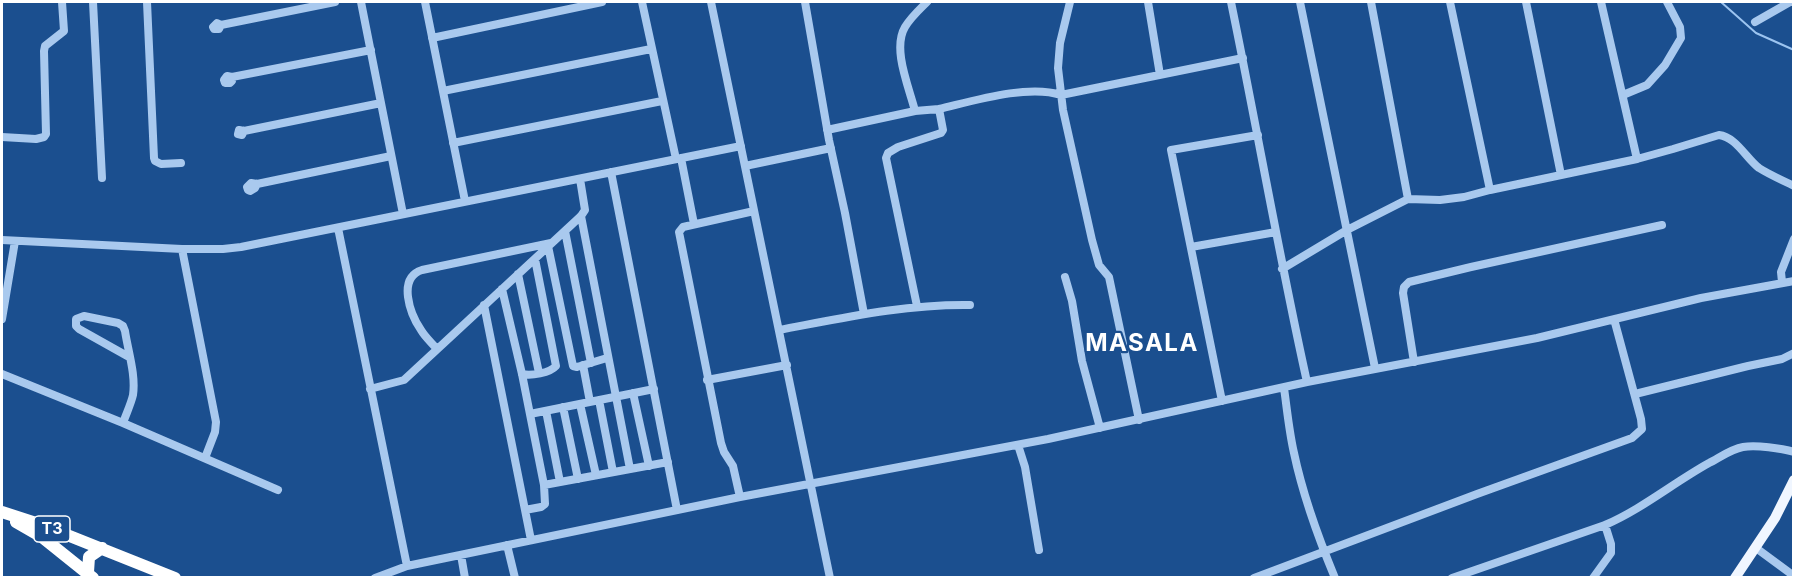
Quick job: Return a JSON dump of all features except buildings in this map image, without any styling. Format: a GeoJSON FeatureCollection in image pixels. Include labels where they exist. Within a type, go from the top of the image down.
{"type":"FeatureCollection","features":[{"type":"Feature","properties":{"kind":"highway","name":"T3"},"geometry":{"type":"LineString","coordinates":[[2,513],[102,548],[175,578]]}},
{"type":"Feature","properties":{"kind":"highway","name":"T3"},"geometry":{"type":"LineString","coordinates":[[2,513],[42,537],[90,575]]}},
{"type":"Feature","properties":{"kind":"highway"},"geometry":{"type":"LineString","coordinates":[[90,575],[89,558],[102,548]]}},
{"type":"Feature","properties":{"kind":"main road"},"geometry":{"type":"LineString","coordinates":[[1736,578],[1775,518],[1794,480]]}},
{"type":"Feature","properties":{"kind":"street"},"geometry":{"type":"LineString","coordinates":[[2,137],[36,139],[46,134],[44,51],[45,46],[64,31],[62,2]]}},
{"type":"Feature","properties":{"kind":"street"},"geometry":{"type":"LineString","coordinates":[[93,2],[102,178]]}},
{"type":"Feature","properties":{"kind":"street"},"geometry":{"type":"LineString","coordinates":[[147,2],[154,159],[161,164],[181,163]]}},
{"type":"Feature","properties":{"kind":"street"},"geometry":{"type":"LineString","coordinates":[[221,25],[335,2]]}},
{"type":"Feature","properties":{"kind":"street"},"geometry":{"type":"LineString","coordinates":[[361,2],[403,214]]}},
{"type":"Feature","properties":{"kind":"street"},"geometry":{"type":"LineString","coordinates":[[425,2],[465,201]]}},
{"type":"Feature","properties":{"kind":"street"},"geometry":{"type":"LineString","coordinates":[[432,38],[602,2]]}},
{"type":"Feature","properties":{"kind":"street"},"geometry":{"type":"LineString","coordinates":[[642,2],[662,101],[694,224]]}},
{"type":"Feature","properties":{"kind":"street"},"geometry":{"type":"LineString","coordinates":[[712,2],[830,578]]}},
{"type":"Feature","properties":{"kind":"street"},"geometry":{"type":"LineString","coordinates":[[805,2],[827,130],[864,314]]}},
{"type":"Feature","properties":{"kind":"street"},"geometry":{"type":"LineString","coordinates":[[915,111],[899,54],[899,42],[904,28],[927,2]]}},
{"type":"Feature","properties":{"kind":"street"},"geometry":{"type":"LineString","coordinates":[[1070,2],[1060,43],[1058,68],[1063,110],[1092,240],[1099,265],[1109,277],[1139,420]]}},
{"type":"Feature","properties":{"kind":"street"},"geometry":{"type":"LineString","coordinates":[[1148,2],[1160,75]]}},
{"type":"Feature","properties":{"kind":"street"},"geometry":{"type":"LineString","coordinates":[[1231,2],[1282,268],[1307,382]]}},
{"type":"Feature","properties":{"kind":"street"},"geometry":{"type":"LineString","coordinates":[[1300,2],[1375,368]]}},
{"type":"Feature","properties":{"kind":"street"},"geometry":{"type":"LineString","coordinates":[[1371,2],[1408,199]]}},
{"type":"Feature","properties":{"kind":"street"},"geometry":{"type":"LineString","coordinates":[[1450,2],[1490,190]]}},
{"type":"Feature","properties":{"kind":"street"},"geometry":{"type":"LineString","coordinates":[[1526,2],[1561,175]]}},
{"type":"Feature","properties":{"kind":"street"},"geometry":{"type":"LineString","coordinates":[[1601,2],[1637,159]]}},
{"type":"Feature","properties":{"kind":"street"},"geometry":{"type":"LineString","coordinates":[[1623,95],[1647,85],[1670,58],[1681,38],[1680,27],[1667,2]]}},
{"type":"Feature","properties":{"kind":"street"},"geometry":{"type":"LineString","coordinates":[[1755,22],[1794,2]]}},
{"type":"Feature","properties":{"kind":"street"},"geometry":{"type":"LineString","coordinates":[[443,91],[651,49]]}},
{"type":"Feature","properties":{"kind":"street"},"geometry":{"type":"LineString","coordinates":[[232,77],[371,50]]}},
{"type":"Feature","properties":{"kind":"street"},"geometry":{"type":"LineString","coordinates":[[827,130],[1025,91],[1051,92],[1061,95],[1243,58]]}},
{"type":"Feature","properties":{"kind":"street"},"geometry":{"type":"LineString","coordinates":[[453,143],[662,101]]}},
{"type":"Feature","properties":{"kind":"street"},"geometry":{"type":"LineString","coordinates":[[244,131],[381,103]]}},
{"type":"Feature","properties":{"kind":"street"},"geometry":{"type":"LineString","coordinates":[[917,306],[886,158],[888,153],[898,147],[941,133],[943,130],[939,109]]}},
{"type":"Feature","properties":{"kind":"street"},"geometry":{"type":"LineString","coordinates":[[1222,401],[1171,150],[1258,135]]}},
{"type":"Feature","properties":{"kind":"street"},"geometry":{"type":"LineString","coordinates":[[1282,268],[1408,199],[1440,200],[1464,197],[1637,159],[1719,135],[1725,136],[1758,167],[1794,186]]}},
{"type":"Feature","properties":{"kind":"street"},"geometry":{"type":"LineString","coordinates":[[2,240],[182,249],[241,247],[741,146]]}},
{"type":"Feature","properties":{"kind":"street"},"geometry":{"type":"LineString","coordinates":[[745,166],[831,148]]}},
{"type":"Feature","properties":{"kind":"street"},"geometry":{"type":"LineString","coordinates":[[257,184],[391,156]]}},
{"type":"Feature","properties":{"kind":"street"},"geometry":{"type":"LineString","coordinates":[[611,172],[677,510]]}},
{"type":"Feature","properties":{"kind":"street"},"geometry":{"type":"LineString","coordinates":[[370,389],[404,381],[581,216],[585,206],[580,179]]}},
{"type":"Feature","properties":{"kind":"street"},"geometry":{"type":"LineString","coordinates":[[740,497],[733,466],[721,442],[679,236],[680,229],[694,224],[754,211]]}},
{"type":"Feature","properties":{"kind":"street"},"geometry":{"type":"LineString","coordinates":[[581,216],[630,469]]}},
{"type":"Feature","properties":{"kind":"street"},"geometry":{"type":"LineString","coordinates":[[1414,362],[1403,293],[1404,286],[1409,282],[1662,225]]}},
{"type":"Feature","properties":{"kind":"street"},"geometry":{"type":"LineString","coordinates":[[338,228],[407,566]]}},
{"type":"Feature","properties":{"kind":"street"},"geometry":{"type":"LineString","coordinates":[[565,231],[587,364],[613,472]]}},
{"type":"Feature","properties":{"kind":"street"},"geometry":{"type":"LineString","coordinates":[[1191,247],[1276,232]]}},
{"type":"Feature","properties":{"kind":"street"},"geometry":{"type":"LineString","coordinates":[[1782,282],[1780,272],[1794,239]]}},
{"type":"Feature","properties":{"kind":"street"},"geometry":{"type":"LineString","coordinates":[[2,319],[15,241]]}},
{"type":"Feature","properties":{"kind":"street"},"geometry":{"type":"LineString","coordinates":[[550,245],[572,364],[577,367],[607,358]]}},
{"type":"Feature","properties":{"kind":"street"},"geometry":{"type":"LineString","coordinates":[[437,349],[420,329],[413,316],[407,287],[414,274],[422,270],[550,245]]}},
{"type":"Feature","properties":{"kind":"street"},"geometry":{"type":"LineString","coordinates":[[182,249],[216,422],[205,458]]}},
{"type":"Feature","properties":{"kind":"street"},"geometry":{"type":"LineString","coordinates":[[522,374],[552,370],[556,366],[535,259]]}},
{"type":"Feature","properties":{"kind":"street"},"geometry":{"type":"LineString","coordinates":[[518,274],[539,373]]}},
{"type":"Feature","properties":{"kind":"street"},"geometry":{"type":"LineString","coordinates":[[1065,277],[1072,302],[1082,361],[1100,428]]}},
{"type":"Feature","properties":{"kind":"street"},"geometry":{"type":"LineString","coordinates":[[375,578],[407,566],[507,545],[740,497],[1018,445],[1307,382],[1537,338],[1701,298],[1794,281]]}},
{"type":"Feature","properties":{"kind":"street"},"geometry":{"type":"LineString","coordinates":[[502,289],[544,485],[545,504],[525,510]]}},
{"type":"Feature","properties":{"kind":"street"},"geometry":{"type":"LineString","coordinates":[[484,305],[531,540]]}},
{"type":"Feature","properties":{"kind":"street"},"geometry":{"type":"LineString","coordinates":[[779,330],[917,306],[970,305]]}},
{"type":"Feature","properties":{"kind":"street"},"geometry":{"type":"LineString","coordinates":[[123,423],[133,395],[133,382],[129,357],[123,326],[84,316],[76,319],[76,326],[79,329],[129,357]]}},
{"type":"Feature","properties":{"kind":"street"},"geometry":{"type":"LineString","coordinates":[[1254,578],[1632,438],[1642,429],[1635,394],[1614,319]]}},
{"type":"Feature","properties":{"kind":"street"},"geometry":{"type":"LineString","coordinates":[[1635,394],[1782,359],[1794,353]]}},
{"type":"Feature","properties":{"kind":"street"},"geometry":{"type":"LineString","coordinates":[[707,380],[787,365]]}},
{"type":"Feature","properties":{"kind":"street"},"geometry":{"type":"LineString","coordinates":[[2,374],[278,490]]}},
{"type":"Feature","properties":{"kind":"street"},"geometry":{"type":"LineString","coordinates":[[1284,388],[1294,452],[1303,490],[1335,578]]}},
{"type":"Feature","properties":{"kind":"street"},"geometry":{"type":"LineString","coordinates":[[530,414],[654,389]]}},
{"type":"Feature","properties":{"kind":"street"},"geometry":{"type":"LineString","coordinates":[[633,393],[649,466]]}},
{"type":"Feature","properties":{"kind":"street"},"geometry":{"type":"LineString","coordinates":[[580,404],[596,475]]}},
{"type":"Feature","properties":{"kind":"street"},"geometry":{"type":"LineString","coordinates":[[563,407],[578,479]]}},
{"type":"Feature","properties":{"kind":"street"},"geometry":{"type":"LineString","coordinates":[[546,411],[560,482]]}},
{"type":"Feature","properties":{"kind":"street"},"geometry":{"type":"LineString","coordinates":[[1018,445],[1025,467],[1039,550]]}},
{"type":"Feature","properties":{"kind":"street"},"geometry":{"type":"LineString","coordinates":[[1452,578],[1621,519],[1656,498],[1687,475],[1742,447],[1766,447],[1794,452]]}},
{"type":"Feature","properties":{"kind":"street"},"geometry":{"type":"LineString","coordinates":[[544,485],[668,462]]}},
{"type":"Feature","properties":{"kind":"street"},"geometry":{"type":"LineString","coordinates":[[1593,578],[1611,553],[1611,544],[1605,525]]}},
{"type":"Feature","properties":{"kind":"street"},"geometry":{"type":"LineString","coordinates":[[507,545],[515,578]]}},
{"type":"Feature","properties":{"kind":"street"},"geometry":{"type":"LineString","coordinates":[[1756,548],[1794,576]]}},
{"type":"Feature","properties":{"kind":"street"},"geometry":{"type":"LineString","coordinates":[[460,555],[465,578]]}},
{"type":"Feature","properties":{"kind":"waterway"},"geometry":{"type":"LineString","coordinates":[[1721,2],[1756,33],[1794,50]]}},
{"type":"Feature","properties":{"kind":"district","name":"MASALA"},"geometry":{"type":"Point","coordinates":[1142,344]}}]}
